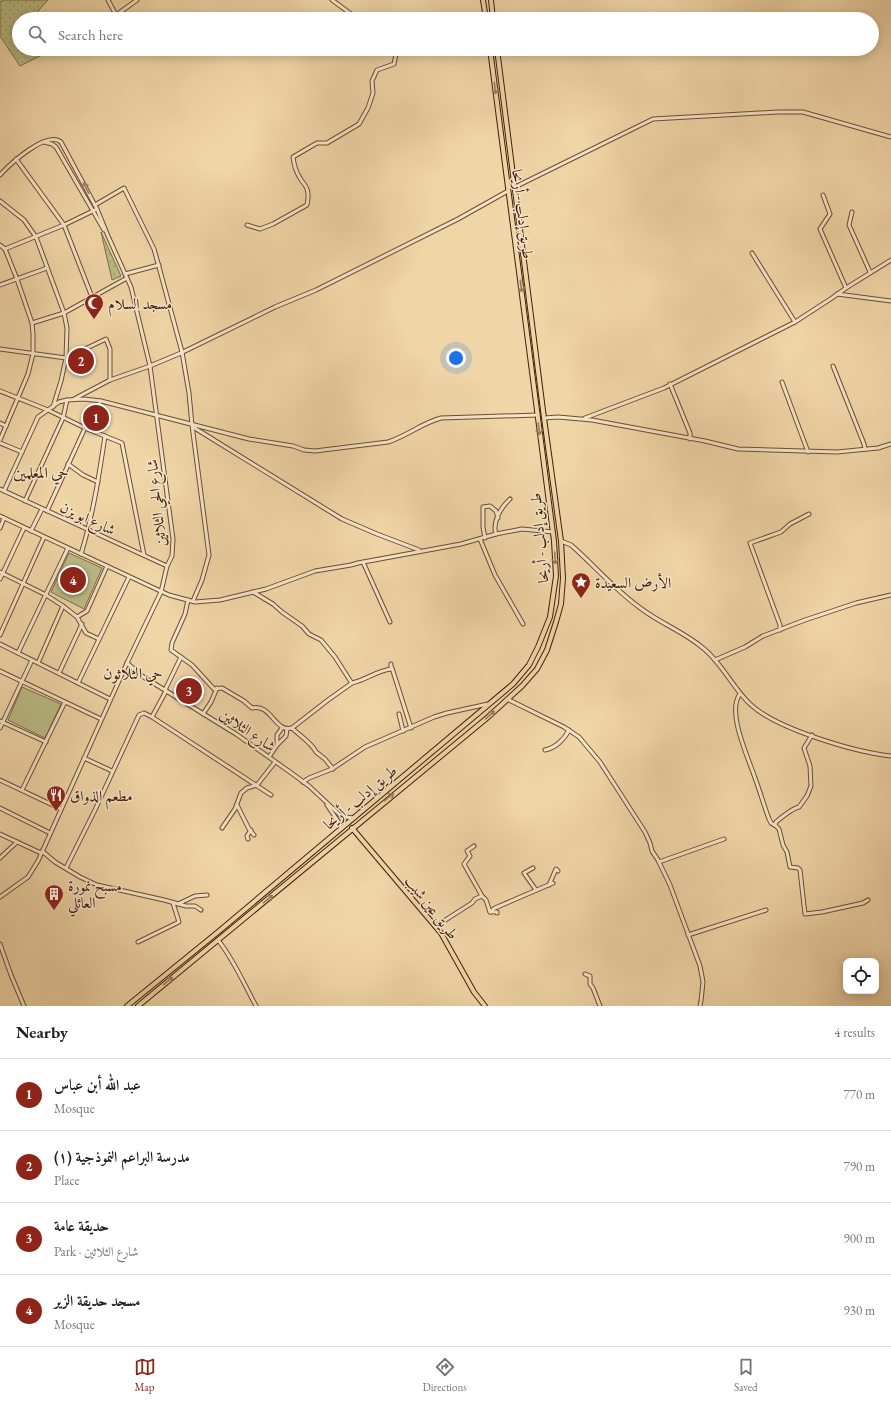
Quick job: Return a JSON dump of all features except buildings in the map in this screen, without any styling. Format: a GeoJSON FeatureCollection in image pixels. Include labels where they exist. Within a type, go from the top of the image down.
{"type":"FeatureCollection","features":[{"type":"Feature","properties":{"kind":"main road"},"geometry":{"type":"LineString","coordinates":[[483,0],[485,12]]}},
{"type":"Feature","properties":{"kind":"main road"},"geometry":{"type":"LineString","coordinates":[[491,0],[492,12]]}},
{"type":"Feature","properties":{"kind":"main road","name":"طريق إدلب - أريحا"},"geometry":{"type":"LineString","coordinates":[[127,1006],[513,684],[529,665],[550,617],[556,576],[553,532],[491,56]]}},
{"type":"Feature","properties":{"kind":"main road","name":"طريق إدلب - أريحا"},"geometry":{"type":"LineString","coordinates":[[138,1006],[376,808],[487,718],[522,686],[537,669],[547,650],[561,604],[563,578],[561,541],[498,56]]}},
{"type":"Feature","properties":{"kind":"main road"},"geometry":{"type":"LineString","coordinates":[[510,207],[517,206]]}},
{"type":"Feature","properties":{"kind":"main road"},"geometry":{"type":"LineString","coordinates":[[545,476],[552,475]]}},
{"type":"Feature","properties":{"kind":"main road"},"geometry":{"type":"LineString","coordinates":[[372,803],[376,808]]}},
{"type":"Feature","properties":{"kind":"main road","name":"طريق عين شيب"},"geometry":{"type":"LineString","coordinates":[[352,828],[436,926],[474,992],[485,1006]]}},
{"type":"Feature","properties":{"kind":"street"},"geometry":{"type":"LineString","coordinates":[[108,0],[114,12]]}},
{"type":"Feature","properties":{"kind":"street"},"geometry":{"type":"LineString","coordinates":[[120,12],[138,0]]}},
{"type":"Feature","properties":{"kind":"street"},"geometry":{"type":"LineString","coordinates":[[332,0],[348,12]]}},
{"type":"Feature","properties":{"kind":"street"},"geometry":{"type":"LineString","coordinates":[[247,225],[260,229],[273,224],[307,205],[307,188],[296,169],[294,157],[317,143],[327,143],[359,124],[368,108],[373,93],[372,81],[377,70],[394,64],[396,56]]}},
{"type":"Feature","properties":{"kind":"street"},"geometry":{"type":"LineString","coordinates":[[515,187],[653,119],[803,112],[891,137]]}},
{"type":"Feature","properties":{"kind":"street"},"geometry":{"type":"LineString","coordinates":[[0,175],[16,159],[30,149],[52,139],[58,140],[61,142],[95,205],[108,236]]}},
{"type":"Feature","properties":{"kind":"street"},"geometry":{"type":"LineString","coordinates":[[44,142],[52,144],[56,147],[92,211],[108,236]]}},
{"type":"Feature","properties":{"kind":"street"},"geometry":{"type":"LineString","coordinates":[[16,159],[64,225],[92,297]]}},
{"type":"Feature","properties":{"kind":"street"},"geometry":{"type":"LineString","coordinates":[[95,205],[124,188],[154,249],[182,352],[189,393],[209,555],[202,580],[193,601]]}},
{"type":"Feature","properties":{"kind":"street"},"geometry":{"type":"LineString","coordinates":[[72,400],[110,380],[150,366],[316,290],[458,219],[508,190]]}},
{"type":"Feature","properties":{"kind":"street"},"geometry":{"type":"LineString","coordinates":[[823,195],[830,214],[820,230],[846,288]]}},
{"type":"Feature","properties":{"kind":"street"},"geometry":{"type":"LineString","coordinates":[[0,201],[24,220],[36,237],[64,313],[67,328],[66,358],[61,381],[52,406]]}},
{"type":"Feature","properties":{"kind":"street"},"geometry":{"type":"LineString","coordinates":[[5,249],[64,225],[97,209]]}},
{"type":"Feature","properties":{"kind":"street"},"geometry":{"type":"LineString","coordinates":[[852,212],[849,225],[870,272]]}},
{"type":"Feature","properties":{"kind":"street","name":"شارع الحي الثلاثين"},"geometry":{"type":"LineString","coordinates":[[0,897],[28,877],[42,852],[110,699],[161,592],[167,566],[172,556],[173,539],[158,415],[150,366],[131,287],[108,236]]}},
{"type":"Feature","properties":{"kind":"street"},"geometry":{"type":"LineString","coordinates":[[0,245],[5,249],[32,323],[33,354],[28,374],[0,441],[22,452]]}},
{"type":"Feature","properties":{"kind":"street"},"geometry":{"type":"LineString","coordinates":[[752,253],[795,322]]}},
{"type":"Feature","properties":{"kind":"street"},"geometry":{"type":"LineString","coordinates":[[583,419],[670,384],[795,322],[870,272],[891,260]]}},
{"type":"Feature","properties":{"kind":"street"},"geometry":{"type":"LineString","coordinates":[[32,323],[64,313],[126,276],[159,265]]}},
{"type":"Feature","properties":{"kind":"street"},"geometry":{"type":"LineString","coordinates":[[0,286],[47,268]]}},
{"type":"Feature","properties":{"kind":"street"},"geometry":{"type":"LineString","coordinates":[[837,294],[891,301]]}},
{"type":"Feature","properties":{"kind":"street"},"geometry":{"type":"LineString","coordinates":[[0,349],[66,358],[106,338],[110,349],[110,380]]}},
{"type":"Feature","properties":{"kind":"street"},"geometry":{"type":"LineString","coordinates":[[833,366],[865,449]]}},
{"type":"Feature","properties":{"kind":"street"},"geometry":{"type":"LineString","coordinates":[[782,382],[808,452]]}},
{"type":"Feature","properties":{"kind":"street"},"geometry":{"type":"LineString","coordinates":[[670,384],[690,433],[690,439]]}},
{"type":"Feature","properties":{"kind":"street"},"geometry":{"type":"LineString","coordinates":[[0,391],[18,397],[85,428],[122,443],[144,555]]}},
{"type":"Feature","properties":{"kind":"street"},"geometry":{"type":"LineString","coordinates":[[4,491],[38,417],[59,402],[67,400],[101,401],[186,423],[342,519],[420,550]]}},
{"type":"Feature","properties":{"kind":"street"},"geometry":{"type":"LineString","coordinates":[[25,501],[63,418],[67,400]]}},
{"type":"Feature","properties":{"kind":"street"},"geometry":{"type":"LineString","coordinates":[[47,511],[85,428],[101,401]]}},
{"type":"Feature","properties":{"kind":"street"},"geometry":{"type":"LineString","coordinates":[[192,426],[249,439],[315,451],[388,442],[397,439],[433,420],[441,418],[538,415]]}},
{"type":"Feature","properties":{"kind":"street"},"geometry":{"type":"LineString","coordinates":[[544,418],[558,417],[583,419],[738,449],[837,452],[891,444]]}},
{"type":"Feature","properties":{"kind":"street"},"geometry":{"type":"LineString","coordinates":[[0,423],[6,426]]}},
{"type":"Feature","properties":{"kind":"street"},"geometry":{"type":"LineString","coordinates":[[81,554],[88,530],[98,482],[105,436]]}},
{"type":"Feature","properties":{"kind":"street"},"geometry":{"type":"LineString","coordinates":[[68,464],[83,476],[98,482]]}},
{"type":"Feature","properties":{"kind":"street","name":"شارع ابو يزن"},"geometry":{"type":"LineString","coordinates":[[0,489],[167,566]]}},
{"type":"Feature","properties":{"kind":"street"},"geometry":{"type":"LineString","coordinates":[[496,534],[495,532],[500,510],[510,499]]}},
{"type":"Feature","properties":{"kind":"street"},"geometry":{"type":"LineString","coordinates":[[485,538],[483,527],[483,508],[490,506],[494,509],[498,518]]}},
{"type":"Feature","properties":{"kind":"street"},"geometry":{"type":"LineString","coordinates":[[31,531],[42,509]]}},
{"type":"Feature","properties":{"kind":"street"},"geometry":{"type":"LineString","coordinates":[[780,630],[780,625],[750,543],[781,532],[790,524],[809,514]]}},
{"type":"Feature","properties":{"kind":"street"},"geometry":{"type":"LineString","coordinates":[[0,516],[161,592],[188,600],[207,602],[278,586],[315,571],[420,550],[480,540],[496,534],[522,529],[553,532]]}},
{"type":"Feature","properties":{"kind":"street"},"geometry":{"type":"LineString","coordinates":[[0,528],[4,518]]}},
{"type":"Feature","properties":{"kind":"street"},"geometry":{"type":"LineString","coordinates":[[0,579],[1,573],[24,528]]}},
{"type":"Feature","properties":{"kind":"street"},"geometry":{"type":"LineString","coordinates":[[0,635],[44,537]]}},
{"type":"Feature","properties":{"kind":"street"},"geometry":{"type":"LineString","coordinates":[[480,540],[495,576],[523,624]]}},
{"type":"Feature","properties":{"kind":"street"},"geometry":{"type":"LineString","coordinates":[[561,541],[572,545],[638,607],[705,649],[716,660],[740,694],[764,714],[786,726],[812,735],[865,752],[891,756]]}},
{"type":"Feature","properties":{"kind":"street"},"geometry":{"type":"LineString","coordinates":[[18,653],[68,548]]}},
{"type":"Feature","properties":{"kind":"street"},"geometry":{"type":"LineString","coordinates":[[363,562],[390,622]]}},
{"type":"Feature","properties":{"kind":"street"},"geometry":{"type":"LineString","coordinates":[[77,617],[87,611],[107,566]]}},
{"type":"Feature","properties":{"kind":"street"},"geometry":{"type":"LineString","coordinates":[[1,573],[46,595],[63,606],[77,617],[86,632],[99,639]]}},
{"type":"Feature","properties":{"kind":"street"},"geometry":{"type":"LineString","coordinates":[[78,683],[129,577]]}},
{"type":"Feature","properties":{"kind":"street"},"geometry":{"type":"LineString","coordinates":[[253,592],[290,616],[309,634],[321,640],[335,657],[352,683]]}},
{"type":"Feature","properties":{"kind":"street"},"geometry":{"type":"LineString","coordinates":[[716,660],[745,647],[763,636],[820,615],[891,595]]}},
{"type":"Feature","properties":{"kind":"street"},"geometry":{"type":"LineString","coordinates":[[188,600],[185,614],[172,643],[171,650],[182,657],[198,671],[214,688],[222,688],[244,701],[252,708],[262,708],[282,728],[292,728],[352,683],[359,682],[373,674],[392,668]]}},
{"type":"Feature","properties":{"kind":"street"},"geometry":{"type":"LineString","coordinates":[[38,663],[63,606]]}},
{"type":"Feature","properties":{"kind":"street"},"geometry":{"type":"LineString","coordinates":[[59,673],[82,624]]}},
{"type":"Feature","properties":{"kind":"street"},"geometry":{"type":"LineString","coordinates":[[0,644],[110,699]]}},
{"type":"Feature","properties":{"kind":"street"},"geometry":{"type":"LineString","coordinates":[[152,717],[182,657]]}},
{"type":"Feature","properties":{"kind":"street"},"geometry":{"type":"LineString","coordinates":[[0,728],[1,722],[32,660]]}},
{"type":"Feature","properties":{"kind":"street","name":"شارع الثلاثين"},"geometry":{"type":"LineString","coordinates":[[127,663],[142,676],[236,734],[269,757],[303,782],[340,815],[354,818]]}},
{"type":"Feature","properties":{"kind":"street"},"geometry":{"type":"LineString","coordinates":[[391,664],[411,728]]}},
{"type":"Feature","properties":{"kind":"street"},"geometry":{"type":"LineString","coordinates":[[0,671],[101,719]]}},
{"type":"Feature","properties":{"kind":"street"},"geometry":{"type":"LineString","coordinates":[[203,714],[211,702],[217,688]]}},
{"type":"Feature","properties":{"kind":"street"},"geometry":{"type":"LineString","coordinates":[[740,694],[736,704],[739,736],[756,778],[769,819],[780,832],[783,845],[787,852],[790,867],[798,868],[800,870],[806,914],[863,903],[868,900]]}},
{"type":"Feature","properties":{"kind":"street"},"geometry":{"type":"LineString","coordinates":[[507,699],[569,730],[579,737],[600,762],[644,832],[670,885],[696,953],[701,971],[703,982],[702,1001],[700,1006]]}},
{"type":"Feature","properties":{"kind":"street"},"geometry":{"type":"LineString","coordinates":[[22,790],[65,702]]}},
{"type":"Feature","properties":{"kind":"street"},"geometry":{"type":"LineString","coordinates":[[303,782],[309,778],[333,769],[365,747],[403,731],[447,713],[489,704]]}},
{"type":"Feature","properties":{"kind":"street"},"geometry":{"type":"LineString","coordinates":[[66,868],[139,715],[144,713],[271,795]]}},
{"type":"Feature","properties":{"kind":"street"},"geometry":{"type":"LineString","coordinates":[[400,714],[403,731]]}},
{"type":"Feature","properties":{"kind":"street"},"geometry":{"type":"LineString","coordinates":[[1,722],[46,742]]}},
{"type":"Feature","properties":{"kind":"street"},"geometry":{"type":"LineString","coordinates":[[277,745],[277,735],[282,728]]}},
{"type":"Feature","properties":{"kind":"street"},"geometry":{"type":"LineString","coordinates":[[292,728],[316,750],[316,752],[325,759],[333,769]]}},
{"type":"Feature","properties":{"kind":"street"},"geometry":{"type":"LineString","coordinates":[[269,757],[277,745],[286,736],[287,729]]}},
{"type":"Feature","properties":{"kind":"street"},"geometry":{"type":"LineString","coordinates":[[545,750],[553,747],[569,730]]}},
{"type":"Feature","properties":{"kind":"street"},"geometry":{"type":"LineString","coordinates":[[775,825],[776,822],[792,810],[799,807],[811,789],[810,766],[804,748],[812,735]]}},
{"type":"Feature","properties":{"kind":"street"},"geometry":{"type":"LineString","coordinates":[[84,758],[112,771]]}},
{"type":"Feature","properties":{"kind":"street"},"geometry":{"type":"LineString","coordinates":[[222,828],[235,809],[241,793],[247,788],[257,785],[275,762]]}},
{"type":"Feature","properties":{"kind":"street"},"geometry":{"type":"LineString","coordinates":[[0,780],[61,809]]}},
{"type":"Feature","properties":{"kind":"street"},"geometry":{"type":"LineString","coordinates":[[324,801],[341,828]]}},
{"type":"Feature","properties":{"kind":"street"},"geometry":{"type":"LineString","coordinates":[[237,805],[239,806],[249,829],[254,835]]}},
{"type":"Feature","properties":{"kind":"street"},"geometry":{"type":"LineString","coordinates":[[0,808],[50,833]]}},
{"type":"Feature","properties":{"kind":"street"},"geometry":{"type":"LineString","coordinates":[[248,839],[247,836],[251,830]]}},
{"type":"Feature","properties":{"kind":"street"},"geometry":{"type":"LineString","coordinates":[[0,834],[42,852],[55,862],[97,885],[186,906],[195,906],[201,910]]}},
{"type":"Feature","properties":{"kind":"street"},"geometry":{"type":"LineString","coordinates":[[659,862],[724,839]]}},
{"type":"Feature","properties":{"kind":"street"},"geometry":{"type":"LineString","coordinates":[[0,857],[17,842]]}},
{"type":"Feature","properties":{"kind":"street"},"geometry":{"type":"LineString","coordinates":[[474,846],[467,851],[470,856],[464,864],[482,896],[486,900],[490,912]]}},
{"type":"Feature","properties":{"kind":"street"},"geometry":{"type":"LineString","coordinates":[[533,868],[524,873],[536,890]]}},
{"type":"Feature","properties":{"kind":"street"},"geometry":{"type":"LineString","coordinates":[[549,885],[556,869],[558,871]]}},
{"type":"Feature","properties":{"kind":"street"},"geometry":{"type":"LineString","coordinates":[[490,912],[495,908],[553,883]]}},
{"type":"Feature","properties":{"kind":"street"},"geometry":{"type":"LineString","coordinates":[[178,904],[195,896],[208,895]]}},
{"type":"Feature","properties":{"kind":"street"},"geometry":{"type":"LineString","coordinates":[[436,926],[472,903],[475,899],[482,896]]}},
{"type":"Feature","properties":{"kind":"street"},"geometry":{"type":"LineString","coordinates":[[138,942],[178,922],[173,902]]}},
{"type":"Feature","properties":{"kind":"street"},"geometry":{"type":"LineString","coordinates":[[688,935],[766,910]]}},
{"type":"Feature","properties":{"kind":"street"},"geometry":{"type":"LineString","coordinates":[[490,912],[497,913]]}},
{"type":"Feature","properties":{"kind":"street"},"geometry":{"type":"LineString","coordinates":[[218,940],[229,954],[256,1006]]}},
{"type":"Feature","properties":{"kind":"street"},"geometry":{"type":"LineString","coordinates":[[0,944],[10,975],[24,1006]]}},
{"type":"Feature","properties":{"kind":"street"},"geometry":{"type":"LineString","coordinates":[[585,974],[590,976],[590,984],[600,1006]]}},
{"type":"Feature","properties":{"kind":"green space"},"geometry":{"type":"Polygon","coordinates":[[[2,0],[48,0],[37,12],[12,12],[12,54],[0,36],[0,2],[2,0]]]}},
{"type":"Feature","properties":{"kind":"green space"},"geometry":{"type":"Polygon","coordinates":[[[13,56],[40,56],[20,66],[13,56]]]}},
{"type":"Feature","properties":{"kind":"green space"},"geometry":{"type":"Polygon","coordinates":[[[101,232],[121,276],[112,280],[101,232]]]}},
{"type":"Feature","properties":{"kind":"green space"},"geometry":{"type":"Polygon","coordinates":[[[69,553],[102,568],[84,609],[51,592],[69,553]]]}},
{"type":"Feature","properties":{"kind":"green space"},"geometry":{"type":"Polygon","coordinates":[[[22,687],[61,704],[45,738],[8,720],[22,687]]]}},
{"type":"Feature","properties":{"kind":"place","name":"مسجد السلام"},"geometry":{"type":"Point","coordinates":[94,320]}},
{"type":"Feature","properties":{"kind":"place","name":"مدرسة البراعم النموذجية (١)"},"geometry":{"type":"Point","coordinates":[81,361]}},
{"type":"Feature","properties":{"kind":"place","name":"عبد الله أبن عباس"},"geometry":{"type":"Point","coordinates":[96,418]}},
{"type":"Feature","properties":{"kind":"place","name":"مسجد حديقة الزير"},"geometry":{"type":"Point","coordinates":[73,580]}},
{"type":"Feature","properties":{"kind":"place","name":"الأرض السعيدة"},"geometry":{"type":"Point","coordinates":[581,599]}},
{"type":"Feature","properties":{"kind":"place","name":"حديقة عامة"},"geometry":{"type":"Point","coordinates":[189,691]}},
{"type":"Feature","properties":{"kind":"place","name":"مطعم الذواق"},"geometry":{"type":"Point","coordinates":[56,812]}},
{"type":"Feature","properties":{"kind":"place","name":"مسبح نمورة العائلي"},"geometry":{"type":"Point","coordinates":[54,911]}},
{"type":"Feature","properties":{"kind":"district","name":"حي المعلمين"},"geometry":{"type":"Point","coordinates":[41,472]}},
{"type":"Feature","properties":{"kind":"district","name":"حي الثلاثون"},"geometry":{"type":"Point","coordinates":[133,673]}}]}
